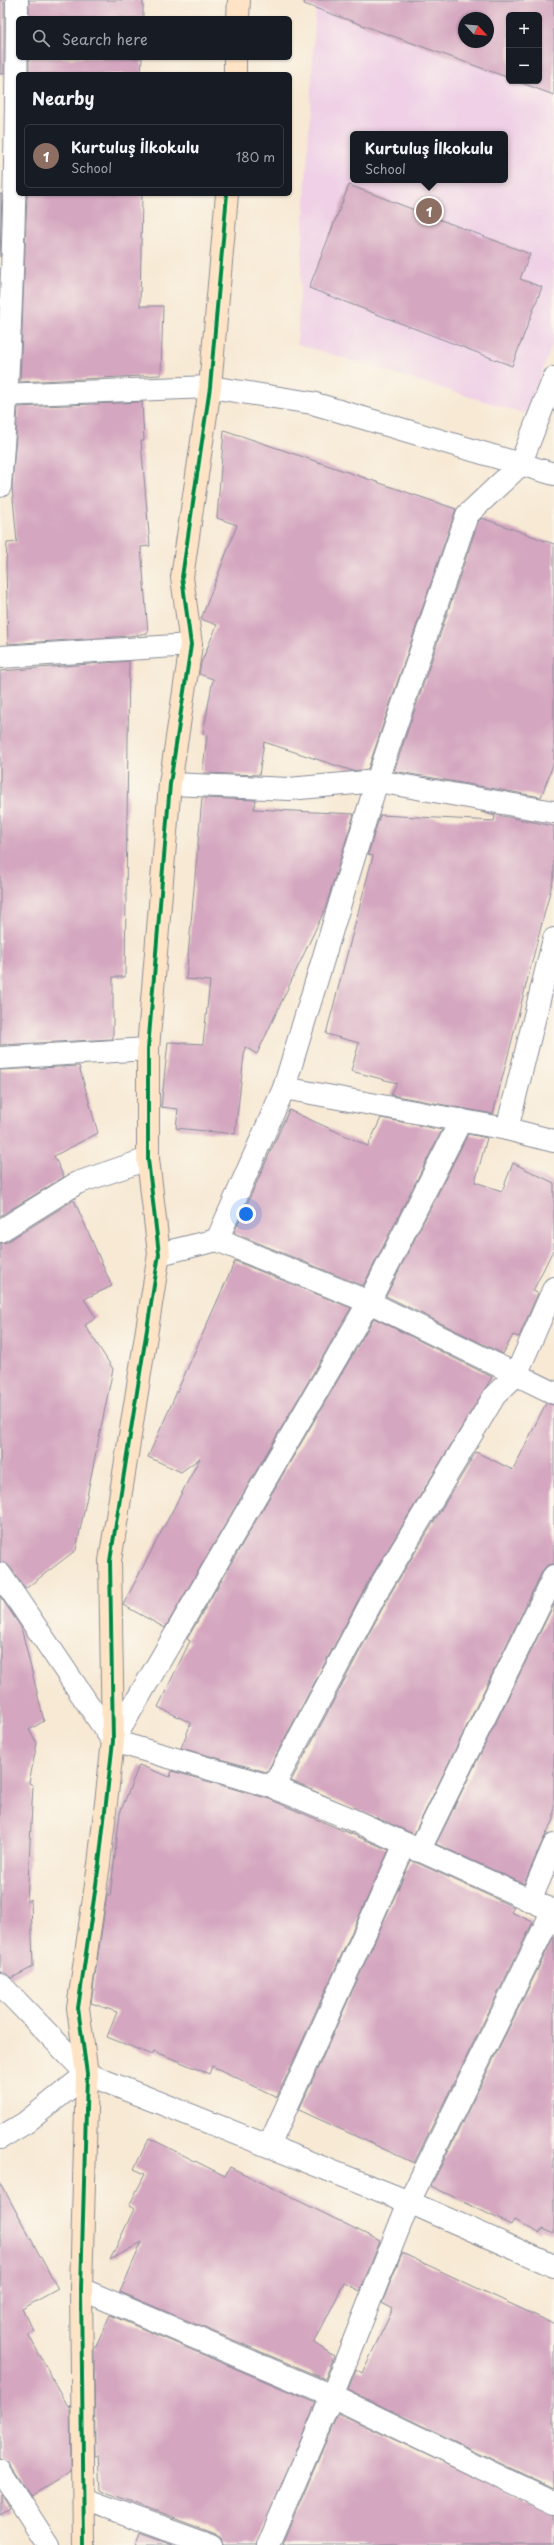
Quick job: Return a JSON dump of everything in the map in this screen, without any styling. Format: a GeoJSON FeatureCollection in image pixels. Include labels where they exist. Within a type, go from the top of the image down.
{"type":"FeatureCollection","features":[{"type":"Feature","properties":{"kind":"street"},"geometry":{"type":"LineString","coordinates":[[16,16],[17,0]]}},
{"type":"Feature","properties":{"kind":"street"},"geometry":{"type":"LineString","coordinates":[[238,16],[239,0]]}},
{"type":"Feature","properties":{"kind":"street"},"geometry":{"type":"LineString","coordinates":[[0,486],[16,28]]}},
{"type":"Feature","properties":{"kind":"street"},"geometry":{"type":"LineString","coordinates":[[234,72],[236,60]]}},
{"type":"Feature","properties":{"kind":"street"},"geometry":{"type":"LineString","coordinates":[[84,2545],[81,2289],[87,2074],[78,2008],[99,1864],[113,1741],[110,1561],[159,1254],[148,1159],[148,1049],[170,784],[191,645],[182,578],[210,387],[227,196]]}},
{"type":"Feature","properties":{"kind":"street"},"geometry":{"type":"LineString","coordinates":[[217,1240],[284,1088],[377,781],[467,515],[520,465],[554,378]]}},
{"type":"Feature","properties":{"kind":"street"},"geometry":{"type":"LineString","coordinates":[[4,395],[210,387],[312,403],[554,474]]}},
{"type":"Feature","properties":{"kind":"street"},"geometry":{"type":"LineString","coordinates":[[0,656],[191,645]]}},
{"type":"Feature","properties":{"kind":"street"},"geometry":{"type":"LineString","coordinates":[[170,784],[289,790],[377,781],[554,812]]}},
{"type":"Feature","properties":{"kind":"street"},"geometry":{"type":"LineString","coordinates":[[507,1129],[554,939]]}},
{"type":"Feature","properties":{"kind":"street"},"geometry":{"type":"LineString","coordinates":[[0,1058],[148,1049]]}},
{"type":"Feature","properties":{"kind":"street"},"geometry":{"type":"LineString","coordinates":[[284,1088],[507,1129],[554,1141]]}},
{"type":"Feature","properties":{"kind":"street"},"geometry":{"type":"LineString","coordinates":[[113,1741],[369,1302],[461,1120]]}},
{"type":"Feature","properties":{"kind":"street"},"geometry":{"type":"LineString","coordinates":[[0,1231],[77,1183],[148,1159]]}},
{"type":"Feature","properties":{"kind":"street"},"geometry":{"type":"LineString","coordinates":[[159,1254],[217,1240],[369,1302],[554,1393]]}},
{"type":"Feature","properties":{"kind":"street"},"geometry":{"type":"LineString","coordinates":[[273,1787],[379,1588],[495,1395],[516,1375],[554,1288]]}},
{"type":"Feature","properties":{"kind":"street"},"geometry":{"type":"LineString","coordinates":[[0,1574],[113,1741],[273,1787],[412,1847],[553,1911],[409,2202],[332,2396],[268,2545]]}},
{"type":"Feature","properties":{"kind":"street"},"geometry":{"type":"LineString","coordinates":[[268,2146],[412,1847],[554,1576]]}},
{"type":"Feature","properties":{"kind":"street"},"geometry":{"type":"LineString","coordinates":[[530,1901],[554,1845]]}},
{"type":"Feature","properties":{"kind":"street"},"geometry":{"type":"LineString","coordinates":[[0,1984],[87,2074],[409,2202],[554,2266]]}},
{"type":"Feature","properties":{"kind":"street"},"geometry":{"type":"LineString","coordinates":[[0,2138],[24,2123],[87,2074]]}},
{"type":"Feature","properties":{"kind":"street"},"geometry":{"type":"LineString","coordinates":[[81,2289],[332,2396],[554,2503]]}},
{"type":"Feature","properties":{"kind":"street"},"geometry":{"type":"LineString","coordinates":[[0,2471],[48,2545]]}},
{"type":"Feature","properties":{"kind":"street"},"geometry":{"type":"LineString","coordinates":[[84,2499],[211,2545]]}},
{"type":"Feature","properties":{"kind":"shaded area"},"geometry":{"type":"Polygon","coordinates":[[[316,0],[554,0],[554,341],[526,414],[297,344],[316,0]]]}},
{"type":"Feature","properties":{"kind":"building"},"geometry":{"type":"Polygon","coordinates":[[[0,0],[4,0],[4,74],[0,74],[0,0]]]}},
{"type":"Feature","properties":{"kind":"building"},"geometry":{"type":"Polygon","coordinates":[[[29,0],[143,0],[143,16],[29,16],[29,0]]]}},
{"type":"Feature","properties":{"kind":"building"},"geometry":{"type":"Polygon","coordinates":[[[305,0],[554,0],[554,95],[524,84],[542,84],[542,12],[506,12],[506,77],[304,4],[305,0]]]}},
{"type":"Feature","properties":{"kind":"building"},"geometry":{"type":"Polygon","coordinates":[[[29,60],[142,60],[141,72],[29,72],[29,60]]]}},
{"type":"Feature","properties":{"kind":"building"},"geometry":{"type":"Polygon","coordinates":[[[349,185],[530,254],[520,279],[542,287],[512,366],[309,288],[349,185]]]}},
{"type":"Feature","properties":{"kind":"building"},"geometry":{"type":"Polygon","coordinates":[[[0,194],[2,194],[0,257],[0,194]]]}},
{"type":"Feature","properties":{"kind":"building"},"geometry":{"type":"Polygon","coordinates":[[[27,196],[142,196],[140,306],[163,306],[161,375],[20,382],[27,196]]]}},
{"type":"Feature","properties":{"kind":"building"},"geometry":{"type":"Polygon","coordinates":[[[142,402],[144,441],[141,441],[150,546],[141,547],[148,633],[129,636],[8,644],[6,565],[7,543],[17,542],[12,487],[18,407],[142,402]]]}},
{"type":"Feature","properties":{"kind":"building"},"geometry":{"type":"Polygon","coordinates":[[[224,430],[456,509],[368,769],[353,771],[264,742],[259,775],[204,773],[203,769],[207,735],[203,734],[213,679],[199,674],[201,663],[217,625],[201,619],[237,525],[217,518],[224,430]]]}},
{"type":"Feature","properties":{"kind":"building"},"geometry":{"type":"Polygon","coordinates":[[[482,518],[554,544],[554,762],[541,797],[394,771],[478,522],[482,518]]]}},
{"type":"Feature","properties":{"kind":"building"},"geometry":{"type":"Polygon","coordinates":[[[129,661],[125,977],[113,977],[113,1039],[0,1045],[0,671],[129,661]]]}},
{"type":"Feature","properties":{"kind":"building"},"geometry":{"type":"Polygon","coordinates":[[[202,798],[256,800],[254,809],[354,814],[325,909],[257,1054],[245,1047],[235,1134],[176,1128],[178,1109],[161,1107],[168,1042],[203,1044],[210,981],[186,979],[202,798]]]}},
{"type":"Feature","properties":{"kind":"building"},"geometry":{"type":"Polygon","coordinates":[[[481,812],[554,826],[554,876],[493,1114],[391,1095],[397,1083],[351,1071],[359,1043],[326,1034],[373,856],[368,854],[380,815],[494,821],[495,816],[481,812]]]}},
{"type":"Feature","properties":{"kind":"building"},"geometry":{"type":"Polygon","coordinates":[[[79,1066],[98,1133],[54,1156],[64,1177],[0,1216],[0,1070],[79,1066]]]}},
{"type":"Feature","properties":{"kind":"building"},"geometry":{"type":"Polygon","coordinates":[[[289,1110],[368,1146],[381,1118],[442,1130],[363,1286],[234,1233],[289,1110]]]}},
{"type":"Feature","properties":{"kind":"building"},"geometry":{"type":"Polygon","coordinates":[[[468,1134],[487,1138],[475,1182],[502,1191],[513,1163],[554,1183],[554,1248],[533,1291],[538,1293],[519,1337],[513,1335],[503,1354],[386,1296],[468,1134]]]}},
{"type":"Feature","properties":{"kind":"building"},"geometry":{"type":"Polygon","coordinates":[[[74,1200],[112,1286],[84,1299],[96,1318],[85,1325],[113,1369],[76,1550],[25,1589],[10,1567],[0,1562],[0,1243],[7,1242],[74,1200]]]}},
{"type":"Feature","properties":{"kind":"building"},"geometry":{"type":"Polygon","coordinates":[[[235,1261],[351,1308],[165,1628],[123,1605],[200,1458],[181,1472],[148,1457],[235,1261]]]}},
{"type":"Feature","properties":{"kind":"building"},"geometry":{"type":"Polygon","coordinates":[[[374,1318],[492,1377],[368,1582],[267,1772],[181,1748],[191,1723],[158,1707],[190,1641],[187,1639],[374,1318]]]}},
{"type":"Feature","properties":{"kind":"building"},"geometry":{"type":"Polygon","coordinates":[[[546,1403],[554,1405],[554,1564],[547,1565],[543,1570],[414,1834],[291,1781],[390,1594],[476,1452],[513,1470],[546,1403]]]}},
{"type":"Feature","properties":{"kind":"building"},"geometry":{"type":"Polygon","coordinates":[[[0,1596],[21,1627],[44,1721],[29,1730],[37,1743],[29,1783],[33,1785],[27,1902],[31,1899],[33,1967],[12,1978],[0,1972],[0,1596]]]}},
{"type":"Feature","properties":{"kind":"building"},"geometry":{"type":"Polygon","coordinates":[[[554,1604],[554,1820],[543,1840],[524,1884],[436,1844],[554,1604]]]}},
{"type":"Feature","properties":{"kind":"building"},"geometry":{"type":"Polygon","coordinates":[[[139,1765],[170,1777],[172,1771],[269,1799],[389,1850],[277,2097],[212,2066],[209,2074],[154,2051],[152,2055],[107,2037],[117,2012],[91,2003],[107,1894],[110,1896],[120,1813],[139,1765]]]}},
{"type":"Feature","properties":{"kind":"building"},"geometry":{"type":"Polygon","coordinates":[[[411,1860],[514,1907],[511,1912],[533,1922],[414,2163],[299,2110],[411,1860]]]}},
{"type":"Feature","properties":{"kind":"building"},"geometry":{"type":"Polygon","coordinates":[[[554,1936],[554,2234],[542,2229],[539,2233],[514,2220],[511,2225],[431,2186],[554,1936]]]}},
{"type":"Feature","properties":{"kind":"building"},"geometry":{"type":"Polygon","coordinates":[[[149,2138],[225,2176],[230,2167],[380,2241],[360,2291],[344,2283],[314,2343],[334,2356],[325,2379],[120,2292],[142,2242],[110,2260],[134,2209],[129,2206],[145,2174],[134,2169],[149,2138]]]}},
{"type":"Feature","properties":{"kind":"building"},"geometry":{"type":"Polygon","coordinates":[[[0,2182],[58,2289],[22,2309],[34,2331],[28,2334],[69,2408],[70,2405],[71,2472],[31,2496],[10,2464],[0,2459],[0,2182]]]}},
{"type":"Feature","properties":{"kind":"building"},"geometry":{"type":"Polygon","coordinates":[[[402,2253],[554,2324],[554,2489],[348,2390],[356,2369],[362,2373],[393,2309],[382,2303],[402,2253]]]}},
{"type":"Feature","properties":{"kind":"building"},"geometry":{"type":"Polygon","coordinates":[[[110,2315],[316,2403],[256,2545],[223,2545],[221,2537],[215,2533],[100,2490],[98,2455],[95,2456],[94,2350],[110,2315]]]}},
{"type":"Feature","properties":{"kind":"building"},"geometry":{"type":"Polygon","coordinates":[[[338,2413],[554,2515],[554,2545],[282,2545],[338,2413]]]}},
{"type":"Feature","properties":{"kind":"building"},"geometry":{"type":"Polygon","coordinates":[[[0,2494],[10,2510],[0,2516],[0,2494]]]}},
{"type":"Feature","properties":{"kind":"building"},"geometry":{"type":"Polygon","coordinates":[[[140,2533],[174,2545],[135,2545],[140,2533]]]}},
{"type":"Feature","properties":{"kind":"cycle path"},"geometry":{"type":"LineString","coordinates":[[84,2545],[81,2289],[87,2074],[78,2008],[99,1864],[113,1741],[110,1561],[159,1254],[148,1159],[148,1049],[170,784],[191,645],[182,577],[210,387],[227,196]]}},
{"type":"Feature","properties":{"kind":"place","name":"Kurtuluş İlkokulu"},"geometry":{"type":"Point","coordinates":[429,211]}}]}
